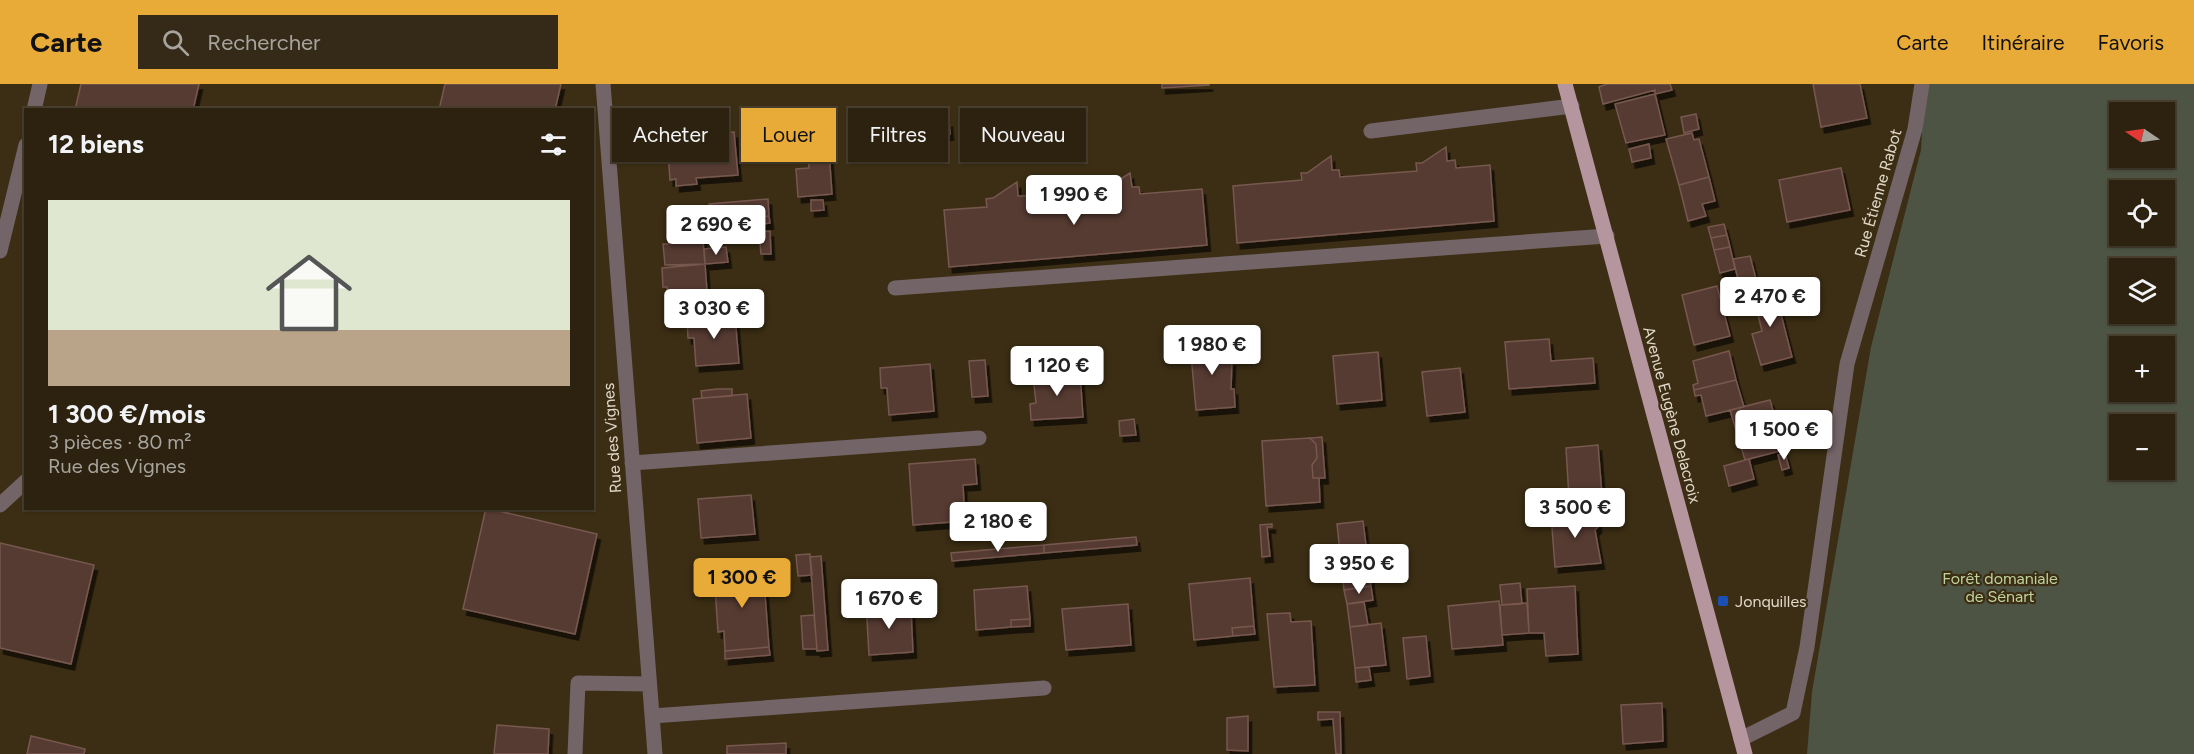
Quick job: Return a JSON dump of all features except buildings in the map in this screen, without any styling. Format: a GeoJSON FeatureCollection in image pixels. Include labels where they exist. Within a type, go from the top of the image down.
{"type":"FeatureCollection","features":[{"type":"Feature","properties":{"kind":"main road","name":"Avenue Eugène Delacroix"},"geometry":{"type":"LineString","coordinates":[[1565,84],[1744,754]]}},
{"type":"Feature","properties":{"kind":"street"},"geometry":{"type":"LineString","coordinates":[[34,108],[40,84]]}},
{"type":"Feature","properties":{"kind":"street","name":"Rue des Vignes"},"geometry":{"type":"LineString","coordinates":[[603,84],[655,754]]}},
{"type":"Feature","properties":{"kind":"street","name":"Rue Étienne Rabot"},"geometry":{"type":"LineString","coordinates":[[1741,739],[1793,713],[1807,647],[1847,364],[1915,129],[1922,84]]}},
{"type":"Feature","properties":{"kind":"street"},"geometry":{"type":"LineString","coordinates":[[1371,131],[1572,106]]}},
{"type":"Feature","properties":{"kind":"street"},"geometry":{"type":"LineString","coordinates":[[0,251],[24,155]]}},
{"type":"Feature","properties":{"kind":"street"},"geometry":{"type":"LineString","coordinates":[[895,288],[1607,236]]}},
{"type":"Feature","properties":{"kind":"street"},"geometry":{"type":"LineString","coordinates":[[632,463],[979,438]]}},
{"type":"Feature","properties":{"kind":"street"},"geometry":{"type":"LineString","coordinates":[[0,505],[24,483]]}},
{"type":"Feature","properties":{"kind":"street"},"geometry":{"type":"LineString","coordinates":[[575,754],[578,683],[649,684]]}},
{"type":"Feature","properties":{"kind":"street"},"geometry":{"type":"LineString","coordinates":[[651,716],[1044,688]]}},
{"type":"Feature","properties":{"kind":"green space","name":"Forêt domaniale de Sénart"},"geometry":{"type":"Polygon","coordinates":[[[1925,84],[2194,84],[2194,754],[1807,754],[1812,692],[1871,347],[1921,150],[1925,84]]]}},
{"type":"Feature","properties":{"kind":"place","name":"Jonquilles"},"geometry":{"type":"Point","coordinates":[1723,601]}}]}
